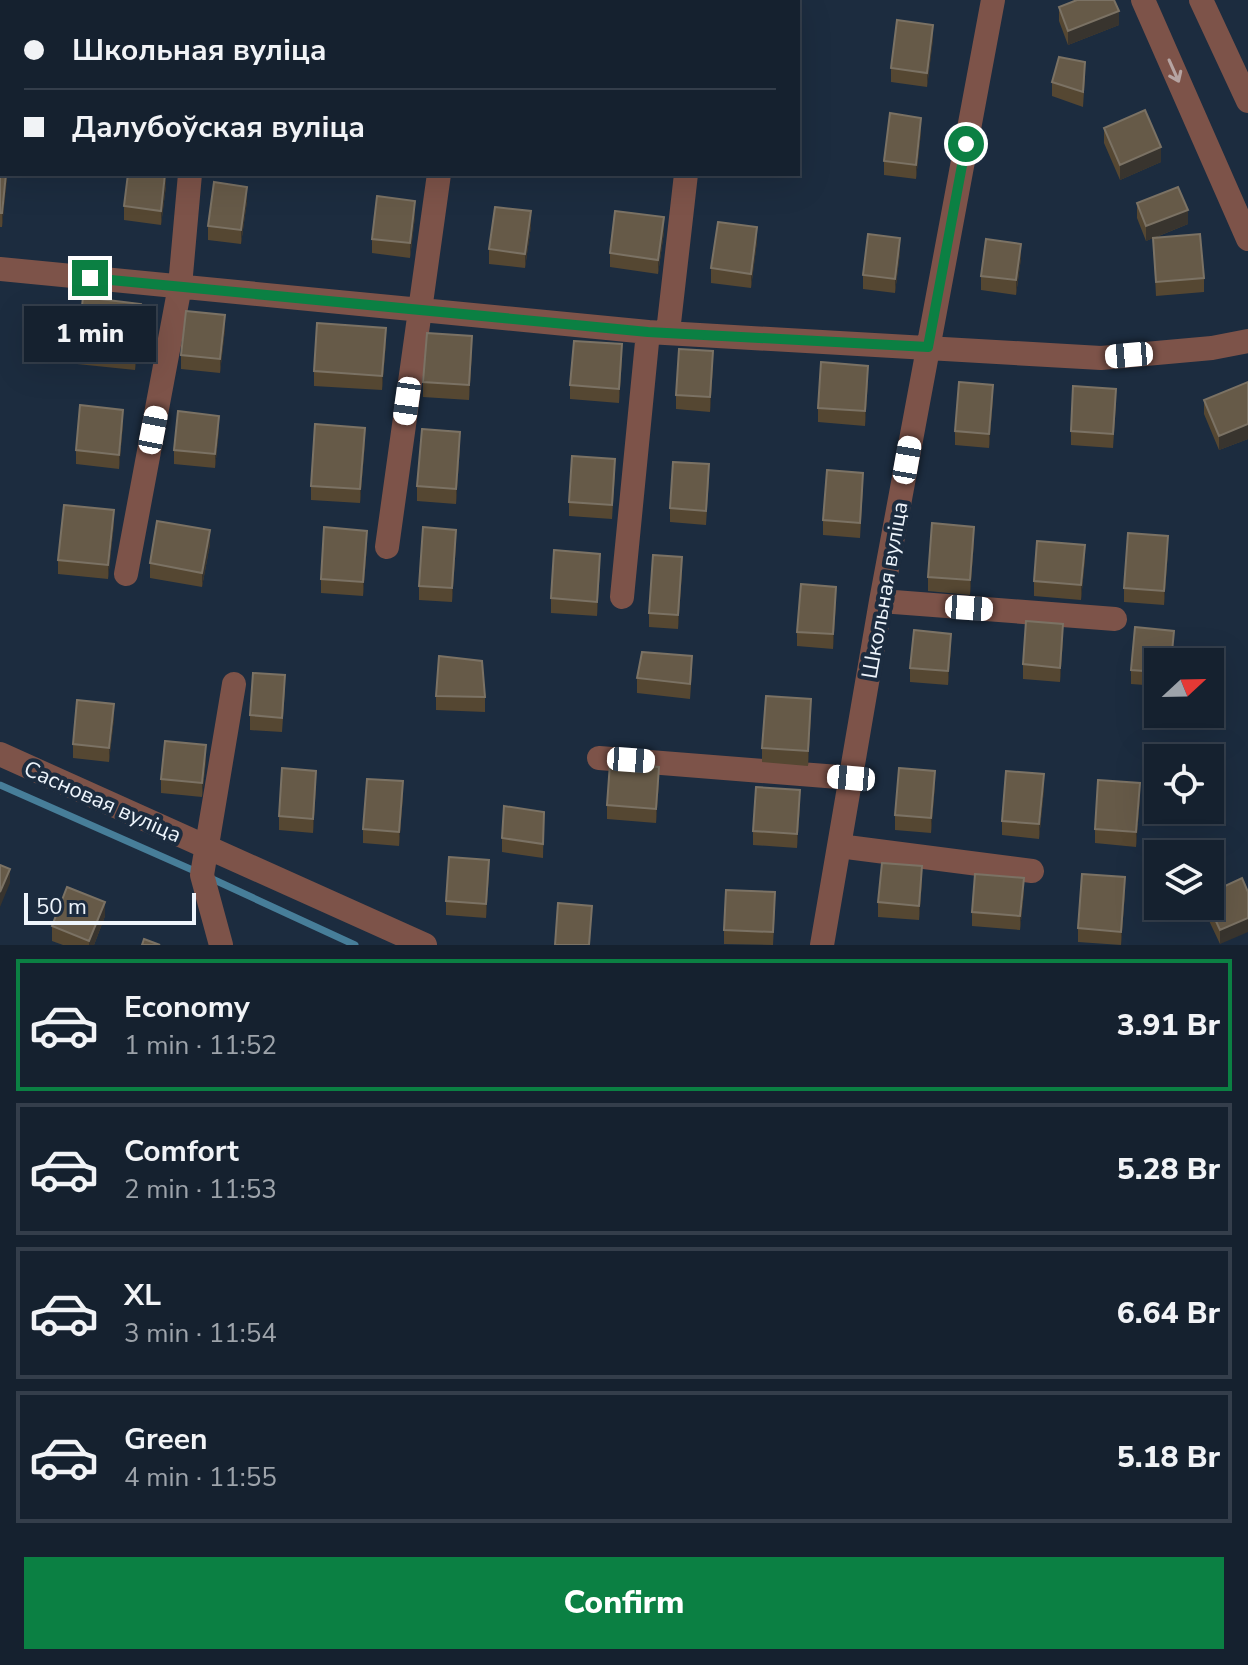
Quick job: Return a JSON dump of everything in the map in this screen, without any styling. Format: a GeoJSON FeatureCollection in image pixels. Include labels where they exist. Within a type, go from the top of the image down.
{"type":"FeatureCollection","features":[{"type":"Feature","properties":{"kind":"street","name":"Школьная вуліца"},"geometry":{"type":"LineString","coordinates":[[822,945],[881,601],[993,0]]}},
{"type":"Feature","properties":{"kind":"street"},"geometry":{"type":"LineString","coordinates":[[1143,0],[1248,239]]}},
{"type":"Feature","properties":{"kind":"street"},"geometry":{"type":"LineString","coordinates":[[1201,0],[1248,101]]}},
{"type":"Feature","properties":{"kind":"street"},"geometry":{"type":"LineString","coordinates":[[126,574],[180,286],[190,176]]}},
{"type":"Feature","properties":{"kind":"street"},"geometry":{"type":"LineString","coordinates":[[387,547],[439,176]]}},
{"type":"Feature","properties":{"kind":"street"},"geometry":{"type":"LineString","coordinates":[[622,597],[658,332],[686,176]]}},
{"type":"Feature","properties":{"kind":"street"},"geometry":{"type":"LineString","coordinates":[[0,269],[658,332],[1101,358],[1212,348],[1248,341]]}},
{"type":"Feature","properties":{"kind":"street"},"geometry":{"type":"LineString","coordinates":[[881,601],[1115,619]]}},
{"type":"Feature","properties":{"kind":"street","name":"Сасновая вуліца"},"geometry":{"type":"LineString","coordinates":[[221,945],[202,875],[234,684]]}},
{"type":"Feature","properties":{"kind":"street","name":"Сасновая вуліца"},"geometry":{"type":"LineString","coordinates":[[0,754],[425,945]]}},
{"type":"Feature","properties":{"kind":"street"},"geometry":{"type":"LineString","coordinates":[[599,758],[851,778]]}},
{"type":"Feature","properties":{"kind":"street"},"geometry":{"type":"LineString","coordinates":[[839,846],[1032,871]]}},
{"type":"Feature","properties":{"kind":"building"},"geometry":{"type":"Polygon","coordinates":[[[1077,0],[1114,0],[1119,11],[1068,31],[1059,7],[1077,0]]]}},
{"type":"Feature","properties":{"kind":"building"},"geometry":{"type":"Polygon","coordinates":[[[897,20],[933,25],[927,73],[891,68],[897,20]]]}},
{"type":"Feature","properties":{"kind":"building"},"geometry":{"type":"Polygon","coordinates":[[[1059,57],[1085,62],[1083,92],[1052,82],[1059,57]]]}},
{"type":"Feature","properties":{"kind":"building"},"geometry":{"type":"Polygon","coordinates":[[[1145,110],[1161,147],[1120,165],[1104,128],[1145,110]]]}},
{"type":"Feature","properties":{"kind":"building"},"geometry":{"type":"Polygon","coordinates":[[[890,113],[921,118],[916,165],[884,161],[890,113]]]}},
{"type":"Feature","properties":{"kind":"building"},"geometry":{"type":"Polygon","coordinates":[[[0,176],[6,176],[2,213],[0,176]]]}},
{"type":"Feature","properties":{"kind":"building"},"geometry":{"type":"Polygon","coordinates":[[[128,176],[165,176],[161,211],[124,206],[128,176]]]}},
{"type":"Feature","properties":{"kind":"building"},"geometry":{"type":"Polygon","coordinates":[[[214,182],[247,187],[241,230],[208,226],[214,182]]]}},
{"type":"Feature","properties":{"kind":"building"},"geometry":{"type":"Polygon","coordinates":[[[1178,187],[1188,210],[1146,226],[1137,203],[1178,187]]]}},
{"type":"Feature","properties":{"kind":"building"},"geometry":{"type":"Polygon","coordinates":[[[377,196],[415,201],[410,243],[372,239],[377,196]]]}},
{"type":"Feature","properties":{"kind":"building"},"geometry":{"type":"Polygon","coordinates":[[[495,207],[531,211],[525,254],[489,249],[495,207]]]}},
{"type":"Feature","properties":{"kind":"building"},"geometry":{"type":"Polygon","coordinates":[[[615,211],[664,217],[658,260],[610,253],[615,211]]]}},
{"type":"Feature","properties":{"kind":"building"},"geometry":{"type":"Polygon","coordinates":[[[718,222],[757,227],[751,274],[711,268],[718,222]]]}},
{"type":"Feature","properties":{"kind":"building"},"geometry":{"type":"Polygon","coordinates":[[[868,234],[900,238],[895,279],[863,275],[868,234]]]}},
{"type":"Feature","properties":{"kind":"building"},"geometry":{"type":"Polygon","coordinates":[[[1200,234],[1204,278],[1156,282],[1153,238],[1200,234]]]}},
{"type":"Feature","properties":{"kind":"building"},"geometry":{"type":"Polygon","coordinates":[[[986,239],[1021,244],[1016,280],[981,276],[986,239]]]}},
{"type":"Feature","properties":{"kind":"building"},"geometry":{"type":"Polygon","coordinates":[[[83,297],[141,304],[135,356],[77,350],[83,297]]]}},
{"type":"Feature","properties":{"kind":"building"},"geometry":{"type":"Polygon","coordinates":[[[186,311],[225,315],[220,359],[181,355],[186,311]]]}},
{"type":"Feature","properties":{"kind":"building"},"geometry":{"type":"Polygon","coordinates":[[[317,323],[386,328],[382,376],[314,371],[317,323]]]}},
{"type":"Feature","properties":{"kind":"building"},"geometry":{"type":"Polygon","coordinates":[[[427,333],[472,336],[469,385],[423,382],[427,333]]]}},
{"type":"Feature","properties":{"kind":"building"},"geometry":{"type":"Polygon","coordinates":[[[574,341],[622,344],[619,389],[570,385],[574,341]]]}},
{"type":"Feature","properties":{"kind":"building"},"geometry":{"type":"Polygon","coordinates":[[[679,349],[713,351],[710,397],[676,395],[679,349]]]}},
{"type":"Feature","properties":{"kind":"building"},"geometry":{"type":"Polygon","coordinates":[[[821,362],[868,366],[865,411],[818,408],[821,362]]]}},
{"type":"Feature","properties":{"kind":"building"},"geometry":{"type":"Polygon","coordinates":[[[959,382],[993,385],[989,434],[955,431],[959,382]]]}},
{"type":"Feature","properties":{"kind":"building"},"geometry":{"type":"Polygon","coordinates":[[[1248,382],[1248,424],[1219,436],[1204,400],[1248,382]]]}},
{"type":"Feature","properties":{"kind":"building"},"geometry":{"type":"Polygon","coordinates":[[[1073,386],[1116,389],[1113,434],[1071,431],[1073,386]]]}},
{"type":"Feature","properties":{"kind":"building"},"geometry":{"type":"Polygon","coordinates":[[[80,405],[123,410],[119,455],[76,450],[80,405]]]}},
{"type":"Feature","properties":{"kind":"building"},"geometry":{"type":"Polygon","coordinates":[[[178,411],[219,416],[215,454],[174,450],[178,411]]]}},
{"type":"Feature","properties":{"kind":"building"},"geometry":{"type":"Polygon","coordinates":[[[315,424],[365,428],[360,489],[311,486],[315,424]]]}},
{"type":"Feature","properties":{"kind":"building"},"geometry":{"type":"Polygon","coordinates":[[[422,429],[460,432],[456,489],[417,486],[422,429]]]}},
{"type":"Feature","properties":{"kind":"building"},"geometry":{"type":"Polygon","coordinates":[[[572,456],[615,459],[612,505],[569,502],[572,456]]]}},
{"type":"Feature","properties":{"kind":"building"},"geometry":{"type":"Polygon","coordinates":[[[673,462],[709,464],[706,511],[670,508],[673,462]]]}},
{"type":"Feature","properties":{"kind":"building"},"geometry":{"type":"Polygon","coordinates":[[[827,470],[863,473],[860,523],[823,520],[827,470]]]}},
{"type":"Feature","properties":{"kind":"building"},"geometry":{"type":"Polygon","coordinates":[[[64,505],[114,510],[108,565],[58,560],[64,505]]]}},
{"type":"Feature","properties":{"kind":"building"},"geometry":{"type":"Polygon","coordinates":[[[157,521],[210,530],[202,573],[150,563],[157,521]]]}},
{"type":"Feature","properties":{"kind":"building"},"geometry":{"type":"Polygon","coordinates":[[[932,523],[974,527],[970,580],[928,577],[932,523]]]}},
{"type":"Feature","properties":{"kind":"building"},"geometry":{"type":"Polygon","coordinates":[[[324,527],[367,531],[363,582],[321,579],[324,527]]]}},
{"type":"Feature","properties":{"kind":"building"},"geometry":{"type":"Polygon","coordinates":[[[423,527],[456,530],[452,588],[419,586],[423,527]]]}},
{"type":"Feature","properties":{"kind":"building"},"geometry":{"type":"Polygon","coordinates":[[[1128,533],[1168,536],[1164,591],[1124,588],[1128,533]]]}},
{"type":"Feature","properties":{"kind":"building"},"geometry":{"type":"Polygon","coordinates":[[[1037,541],[1085,545],[1081,585],[1034,581],[1037,541]]]}},
{"type":"Feature","properties":{"kind":"building"},"geometry":{"type":"Polygon","coordinates":[[[554,550],[600,554],[597,602],[551,598],[554,550]]]}},
{"type":"Feature","properties":{"kind":"building"},"geometry":{"type":"Polygon","coordinates":[[[653,555],[682,557],[678,615],[649,613],[653,555]]]}},
{"type":"Feature","properties":{"kind":"building"},"geometry":{"type":"Polygon","coordinates":[[[801,584],[836,587],[833,634],[797,632],[801,584]]]}},
{"type":"Feature","properties":{"kind":"building"},"geometry":{"type":"Polygon","coordinates":[[[1026,621],[1063,624],[1060,668],[1023,664],[1026,621]]]}},
{"type":"Feature","properties":{"kind":"building"},"geometry":{"type":"Polygon","coordinates":[[[1135,627],[1174,631],[1172,648],[1144,648],[1144,671],[1131,670],[1135,627]]]}},
{"type":"Feature","properties":{"kind":"building"},"geometry":{"type":"Polygon","coordinates":[[[914,630],[951,634],[948,671],[910,668],[914,630]]]}},
{"type":"Feature","properties":{"kind":"building"},"geometry":{"type":"Polygon","coordinates":[[[642,652],[692,656],[690,684],[637,678],[642,652]]]}},
{"type":"Feature","properties":{"kind":"building"},"geometry":{"type":"Polygon","coordinates":[[[439,656],[482,661],[485,697],[436,696],[439,656]]]}},
{"type":"Feature","properties":{"kind":"building"},"geometry":{"type":"Polygon","coordinates":[[[253,673],[285,675],[282,718],[250,715],[253,673]]]}},
{"type":"Feature","properties":{"kind":"building"},"geometry":{"type":"Polygon","coordinates":[[[766,696],[811,699],[808,751],[762,748],[766,696]]]}},
{"type":"Feature","properties":{"kind":"building"},"geometry":{"type":"Polygon","coordinates":[[[77,700],[114,704],[109,748],[73,744],[77,700]]]}},
{"type":"Feature","properties":{"kind":"building"},"geometry":{"type":"Polygon","coordinates":[[[165,741],[206,745],[202,783],[161,779],[165,741]]]}},
{"type":"Feature","properties":{"kind":"building"},"geometry":{"type":"Polygon","coordinates":[[[610,763],[659,767],[656,809],[607,805],[610,763]]]}},
{"type":"Feature","properties":{"kind":"building"},"geometry":{"type":"Polygon","coordinates":[[[282,768],[316,771],[313,819],[279,816],[282,768]]]}},
{"type":"Feature","properties":{"kind":"building"},"geometry":{"type":"Polygon","coordinates":[[[899,768],[935,771],[931,818],[895,815],[899,768]]]}},
{"type":"Feature","properties":{"kind":"building"},"geometry":{"type":"Polygon","coordinates":[[[1006,771],[1044,774],[1039,824],[1002,821],[1006,771]]]}},
{"type":"Feature","properties":{"kind":"building"},"geometry":{"type":"Polygon","coordinates":[[[367,779],[403,781],[399,832],[363,829],[367,779]]]}},
{"type":"Feature","properties":{"kind":"building"},"geometry":{"type":"Polygon","coordinates":[[[1098,780],[1140,783],[1136,832],[1095,829],[1098,780]]]}},
{"type":"Feature","properties":{"kind":"building"},"geometry":{"type":"Polygon","coordinates":[[[756,787],[800,790],[797,834],[753,831],[756,787]]]}},
{"type":"Feature","properties":{"kind":"building"},"geometry":{"type":"Polygon","coordinates":[[[504,806],[544,812],[543,844],[502,838],[504,806]]]}},
{"type":"Feature","properties":{"kind":"building"},"geometry":{"type":"Polygon","coordinates":[[[449,857],[489,860],[486,904],[446,901],[449,857]]]}},
{"type":"Feature","properties":{"kind":"building"},"geometry":{"type":"Polygon","coordinates":[[[882,863],[922,866],[919,906],[878,902],[882,863]]]}},
{"type":"Feature","properties":{"kind":"building"},"geometry":{"type":"Polygon","coordinates":[[[0,865],[10,869],[0,892],[0,865]]]}},
{"type":"Feature","properties":{"kind":"building"},"geometry":{"type":"Polygon","coordinates":[[[975,874],[1024,878],[1020,916],[972,912],[975,874]]]}},
{"type":"Feature","properties":{"kind":"building"},"geometry":{"type":"Polygon","coordinates":[[[1082,874],[1125,877],[1121,932],[1078,928],[1082,874]]]}},
{"type":"Feature","properties":{"kind":"building"},"geometry":{"type":"Polygon","coordinates":[[[1242,878],[1248,892],[1248,918],[1220,930],[1215,920],[1224,920],[1224,886],[1242,878]]]}},
{"type":"Feature","properties":{"kind":"building"},"geometry":{"type":"Polygon","coordinates":[[[67,887],[105,902],[89,941],[52,926],[67,887]]]}},
{"type":"Feature","properties":{"kind":"building"},"geometry":{"type":"Polygon","coordinates":[[[726,890],[775,892],[773,932],[724,930],[726,890]]]}},
{"type":"Feature","properties":{"kind":"building"},"geometry":{"type":"Polygon","coordinates":[[[558,903],[592,906],[589,945],[555,945],[558,903]]]}},
{"type":"Feature","properties":{"kind":"building"},"geometry":{"type":"Polygon","coordinates":[[[144,939],[160,945],[142,945],[144,939]]]}},
{"type":"Feature","properties":{"kind":"waterway"},"geometry":{"type":"LineString","coordinates":[[0,785],[197,872]]}},
{"type":"Feature","properties":{"kind":"waterway"},"geometry":{"type":"LineString","coordinates":[[208,877],[355,945]]}},
{"type":"Feature","properties":{"kind":"route"},"geometry":{"type":"LineString","coordinates":[[90,278],[648,332],[928,347],[966,144]]}}]}
